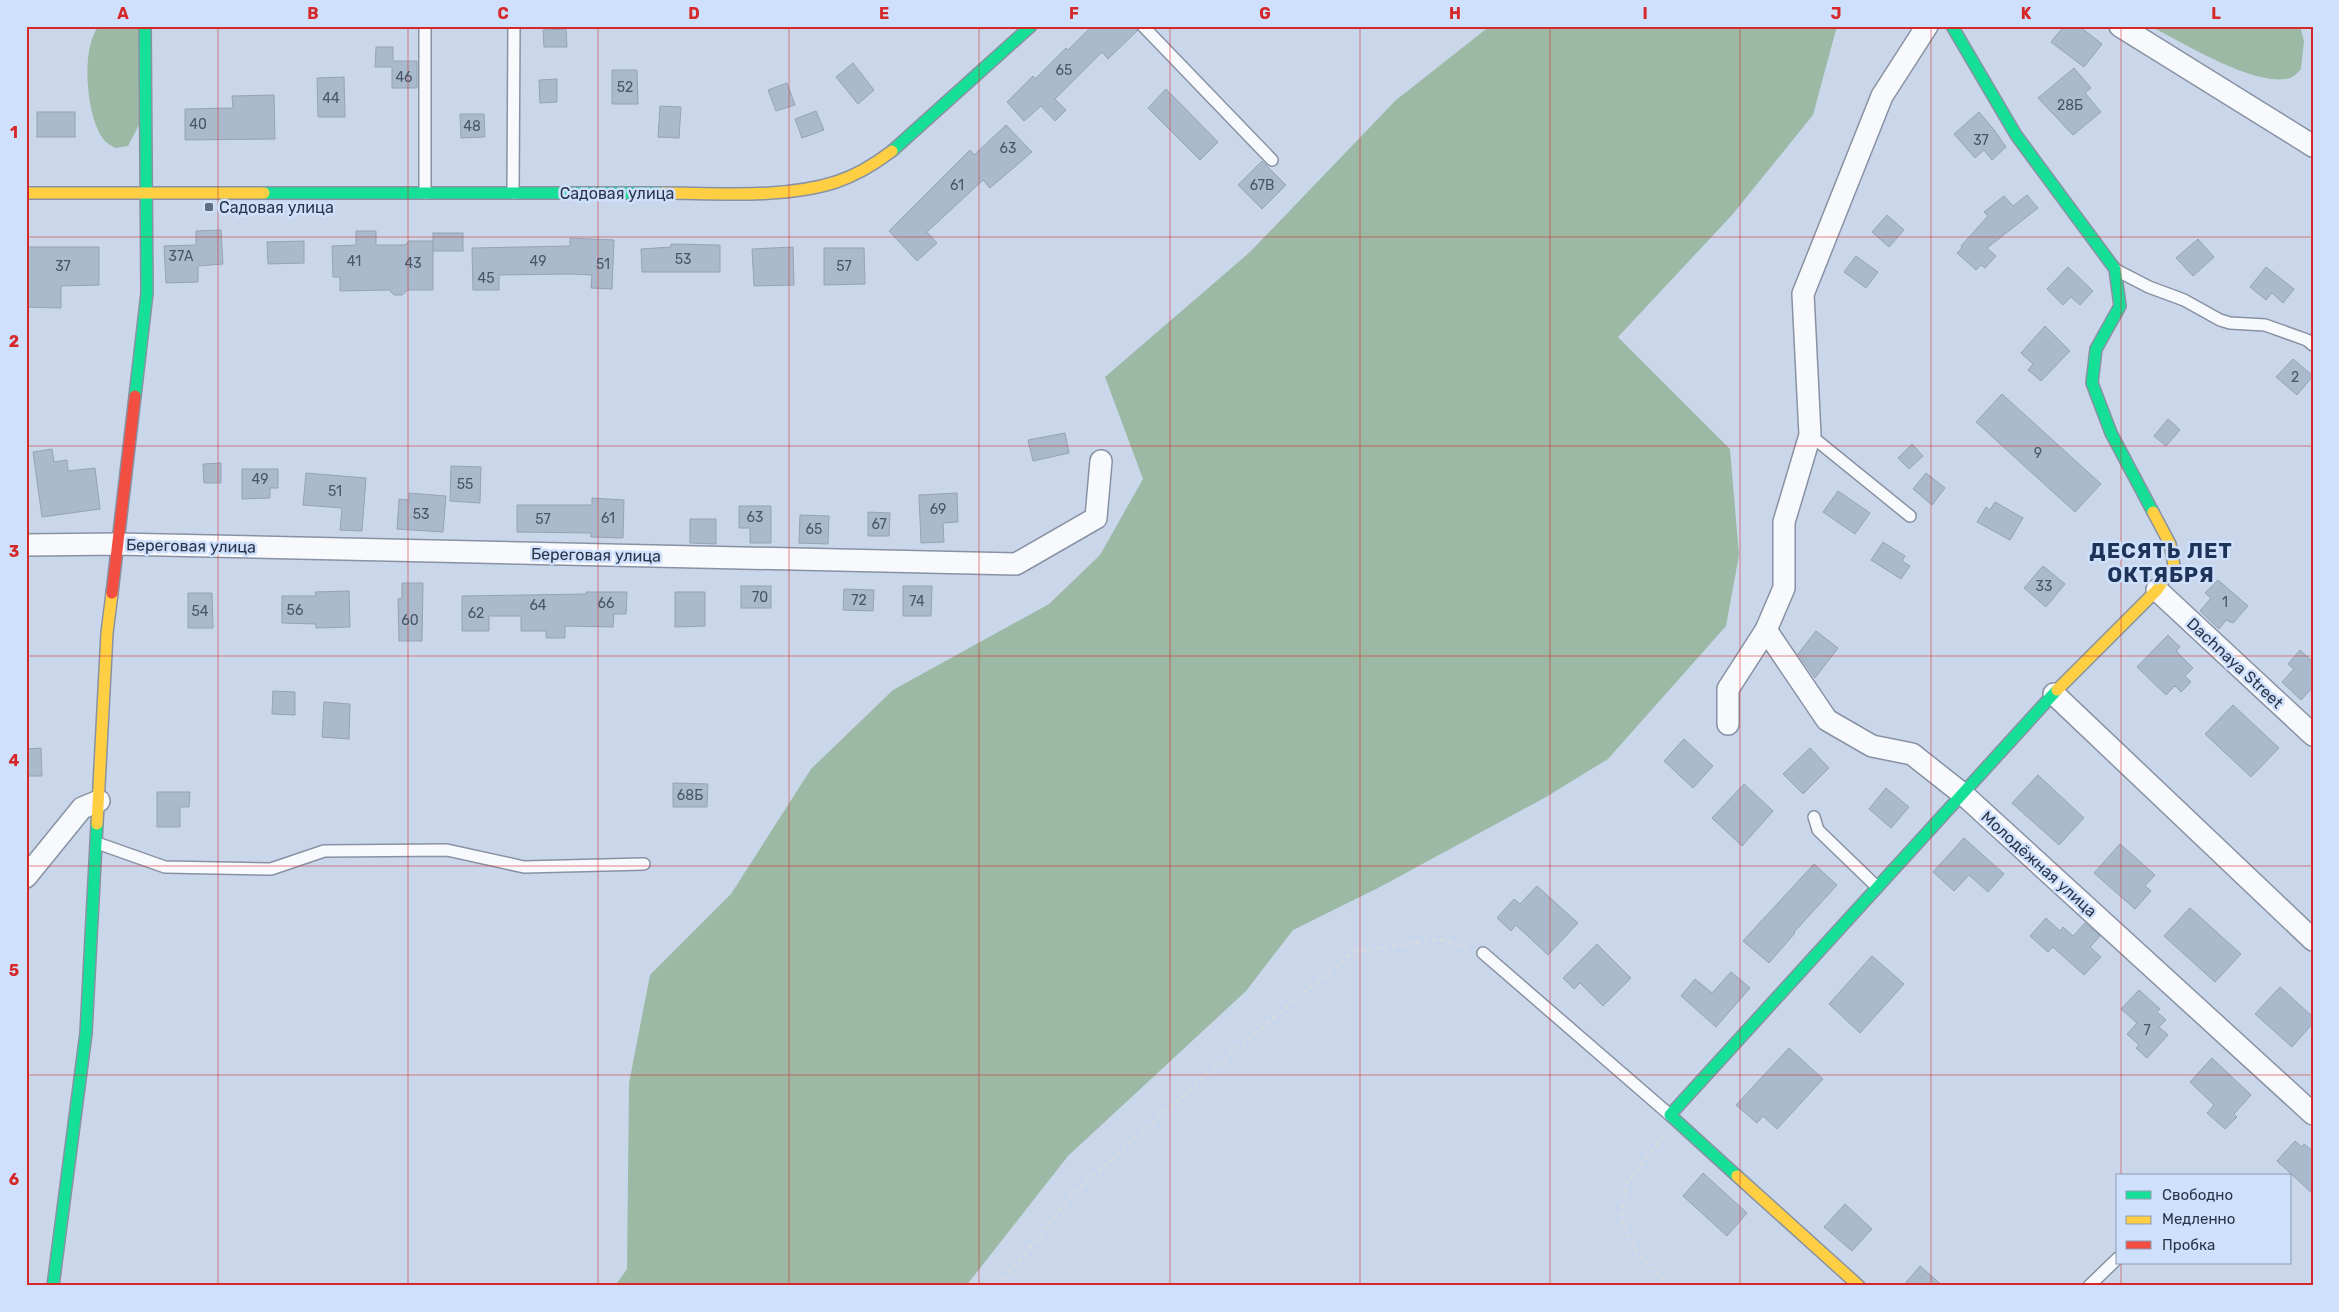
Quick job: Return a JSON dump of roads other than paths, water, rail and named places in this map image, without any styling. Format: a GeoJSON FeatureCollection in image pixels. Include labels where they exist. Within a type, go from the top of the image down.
{"type":"FeatureCollection","features":[{"type":"Feature","properties":{"kind":"street"},"geometry":{"type":"LineString","coordinates":[[53,1286],[86,1033],[108,633],[147,293],[145,26]]}},
{"type":"Feature","properties":{"kind":"street","name":"Садовая улица"},"geometry":{"type":"LineString","coordinates":[[26,192],[743,193],[799,190],[836,182],[870,167],[901,145],[1031,26]]}},
{"type":"Feature","properties":{"kind":"street"},"geometry":{"type":"LineString","coordinates":[[1728,724],[1728,689],[1766,630],[1784,588],[1784,522],[1810,435],[1803,294],[1882,96],[1927,26]]}},
{"type":"Feature","properties":{"kind":"street"},"geometry":{"type":"LineString","coordinates":[[1859,1286],[1673,1118],[2054,694],[2157,590],[2174,565],[2170,544],[2111,433],[2092,384],[2096,349],[2120,306],[2115,269],[2016,135],[1952,26]]}},
{"type":"Feature","properties":{"kind":"street"},"geometry":{"type":"LineString","coordinates":[[2120,26],[2313,146]]}},
{"type":"Feature","properties":{"kind":"street","name":"Береговая улица"},"geometry":{"type":"LineString","coordinates":[[26,544],[118,544],[1016,564],[1096,518],[1102,461]]}},
{"type":"Feature","properties":{"kind":"street","name":"Dachnaya Street"},"geometry":{"type":"LineString","coordinates":[[2157,590],[2313,735]]}},
{"type":"Feature","properties":{"kind":"street","name":"Молодёжная улица"},"geometry":{"type":"LineString","coordinates":[[1766,630],[1827,720],[1872,746],[1912,754],[1964,795],[2313,1114]]}},
{"type":"Feature","properties":{"kind":"street"},"geometry":{"type":"LineString","coordinates":[[2054,694],[2313,940]]}},
{"type":"Feature","properties":{"kind":"street"},"geometry":{"type":"LineString","coordinates":[[26,877],[82,808],[98,801]]}},
{"type":"Feature","properties":{"kind":"lane"},"geometry":{"type":"LineString","coordinates":[[425,26],[425,193]]}},
{"type":"Feature","properties":{"kind":"lane"},"geometry":{"type":"LineString","coordinates":[[513,193],[514,26]]}},
{"type":"Feature","properties":{"kind":"lane"},"geometry":{"type":"LineString","coordinates":[[1143,26],[1272,160]]}},
{"type":"Feature","properties":{"kind":"lane"},"geometry":{"type":"LineString","coordinates":[[2115,269],[2149,287],[2184,300],[2220,320],[2230,323],[2265,325],[2307,340],[2313,345]]}},
{"type":"Feature","properties":{"kind":"lane"},"geometry":{"type":"LineString","coordinates":[[1810,435],[1910,516]]}},
{"type":"Feature","properties":{"kind":"lane"},"geometry":{"type":"LineString","coordinates":[[1814,817],[1818,830],[1879,888]]}},
{"type":"Feature","properties":{"kind":"lane"},"geometry":{"type":"LineString","coordinates":[[96,842],[165,867],[271,869],[324,851],[438,850],[447,850],[524,867],[644,864]]}},
{"type":"Feature","properties":{"kind":"lane"},"geometry":{"type":"LineString","coordinates":[[1483,953],[1673,1118]]}},
{"type":"Feature","properties":{"kind":"lane"},"geometry":{"type":"LineString","coordinates":[[2089,1286],[2116,1260]]}},
{"type":"Feature","properties":{"kind":"place","name":"Садовая улица"},"geometry":{"type":"Point","coordinates":[209,207]}},
{"type":"Feature","properties":{"kind":"district","name":"ДЕСЯТЬ ЛЕТ ОКТЯБРЯ"},"geometry":{"type":"Point","coordinates":[2161,562]}}]}
